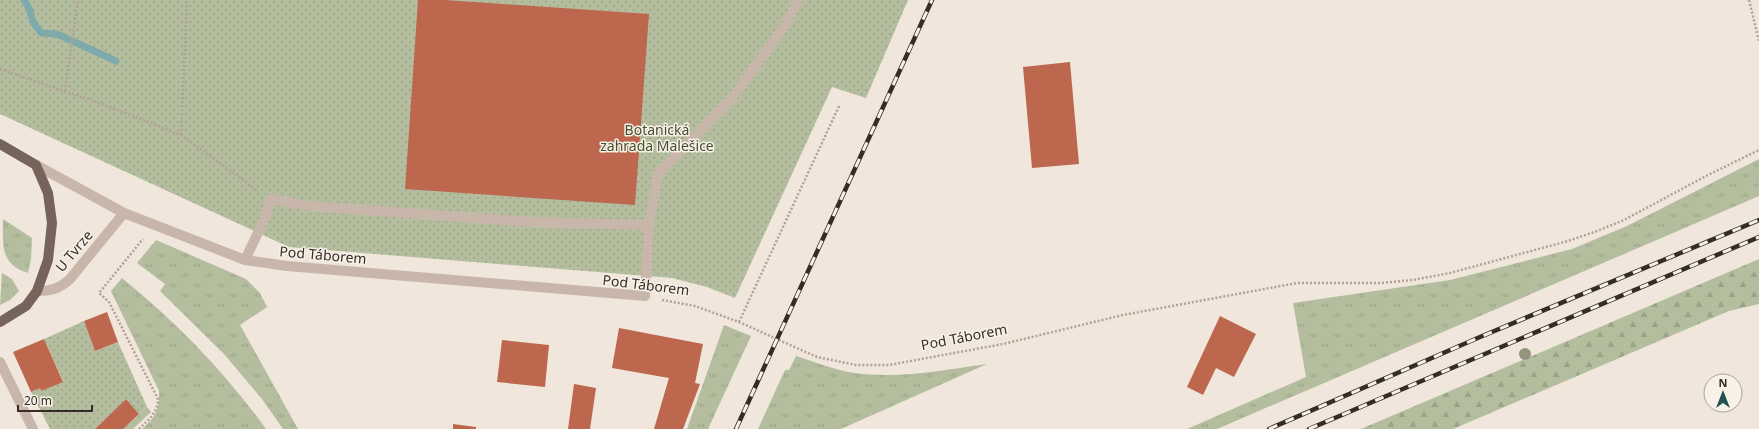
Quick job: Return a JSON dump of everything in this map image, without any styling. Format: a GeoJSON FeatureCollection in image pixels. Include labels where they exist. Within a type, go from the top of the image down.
{"type":"FeatureCollection","features":[{"type":"Feature","properties":{"kind":"main road","name":"Pod Táborem"},"geometry":{"type":"LineString","coordinates":[[0,144],[36,165]]}},
{"type":"Feature","properties":{"kind":"main road","name":"U Tvrze"},"geometry":{"type":"LineString","coordinates":[[0,322],[26,306],[37,291],[48,260],[52,223],[48,193],[36,165]]}},
{"type":"Feature","properties":{"kind":"street"},"geometry":{"type":"LineString","coordinates":[[646,296],[649,225],[658,174],[733,97],[786,24],[798,0]]}},
{"type":"Feature","properties":{"kind":"street","name":"Pod Táborem"},"geometry":{"type":"LineString","coordinates":[[36,165],[124,213],[245,260],[287,266],[646,296]]}},
{"type":"Feature","properties":{"kind":"street"},"geometry":{"type":"LineString","coordinates":[[245,260],[264,220],[270,199],[310,206],[532,222],[649,225]]}},
{"type":"Feature","properties":{"kind":"street","name":"U Tvrze"},"geometry":{"type":"LineString","coordinates":[[37,291],[49,291],[61,287],[70,279],[124,213]]}},
{"type":"Feature","properties":{"kind":"street"},"geometry":{"type":"LineString","coordinates":[[0,362],[32,429]]}},
{"type":"Feature","properties":{"kind":"path"},"geometry":{"type":"LineString","coordinates":[[65,91],[78,0]]}},
{"type":"Feature","properties":{"kind":"path"},"geometry":{"type":"LineString","coordinates":[[181,135],[187,0]]}},
{"type":"Feature","properties":{"kind":"path"},"geometry":{"type":"LineString","coordinates":[[1749,0],[1759,41]]}},
{"type":"Feature","properties":{"kind":"path"},"geometry":{"type":"LineString","coordinates":[[0,69],[105,105],[181,135],[270,199]]}},
{"type":"Feature","properties":{"kind":"path"},"geometry":{"type":"LineString","coordinates":[[739,322],[840,104]]}},
{"type":"Feature","properties":{"kind":"path","name":"Pod Táborem"},"geometry":{"type":"LineString","coordinates":[[646,296],[695,306],[739,322],[817,357],[856,365],[889,365],[1003,344],[1122,315],[1297,283],[1381,283],[1413,280],[1450,273],[1568,241],[1624,220],[1706,176],[1759,150]]}},
{"type":"Feature","properties":{"kind":"path"},"geometry":{"type":"LineString","coordinates":[[138,429],[156,410],[158,399],[110,302],[99,293],[145,237],[152,223]]}},
{"type":"Feature","properties":{"kind":"green space","name":"Botanická zahrada Malešice"},"geometry":{"type":"Polygon","coordinates":[[[0,0],[908,0],[866,98],[832,87],[735,298],[707,287],[672,278],[289,247],[0,114],[0,0]]]}},
{"type":"Feature","properties":{"kind":"green space"},"geometry":{"type":"Polygon","coordinates":[[[1759,159],[1759,196],[1217,429],[1187,429],[1306,377],[1293,303],[1450,280],[1572,249],[1627,226],[1759,159]]]}},
{"type":"Feature","properties":{"kind":"green space"},"geometry":{"type":"Polygon","coordinates":[[[3,219],[32,238],[31,259],[28,273],[12,265],[5,253],[3,219]]]}},
{"type":"Feature","properties":{"kind":"green space"},"geometry":{"type":"Polygon","coordinates":[[[156,240],[246,279],[260,293],[267,307],[240,325],[298,429],[283,429],[262,399],[224,354],[160,291],[165,284],[137,263],[156,240]]]}},
{"type":"Feature","properties":{"kind":"green space"},"geometry":{"type":"Polygon","coordinates":[[[1759,259],[1759,304],[1729,311],[1453,429],[1361,429],[1759,259]]]}},
{"type":"Feature","properties":{"kind":"green space"},"geometry":{"type":"Polygon","coordinates":[[[2,273],[12,279],[19,291],[10,300],[0,305],[2,273]]]}},
{"type":"Feature","properties":{"kind":"green space"},"geometry":{"type":"Polygon","coordinates":[[[122,278],[162,312],[199,349],[234,388],[266,429],[142,429],[156,413],[159,403],[159,391],[111,291],[122,278]]]}},
{"type":"Feature","properties":{"kind":"green space"},"geometry":{"type":"Polygon","coordinates":[[[84,321],[95,351],[118,342],[147,407],[139,414],[126,399],[95,429],[50,429],[31,392],[40,388],[41,391],[63,381],[44,339],[84,321]]]}},
{"type":"Feature","properties":{"kind":"green space"},"geometry":{"type":"Polygon","coordinates":[[[724,325],[751,336],[708,429],[687,429],[724,325]]]}},
{"type":"Feature","properties":{"kind":"green space"},"geometry":{"type":"Polygon","coordinates":[[[796,356],[840,370],[872,375],[921,373],[987,364],[841,429],[758,429],[785,370],[789,370],[796,356]]]}},
{"type":"Feature","properties":{"kind":"green space"},"geometry":{"type":"Polygon","coordinates":[[[147,407],[151,412],[133,429],[123,429],[147,407]]]}},
{"type":"Feature","properties":{"kind":"building"},"geometry":{"type":"Polygon","coordinates":[[[418,0],[445,0],[649,14],[635,205],[405,189],[418,0]]]}},
{"type":"Feature","properties":{"kind":"building"},"geometry":{"type":"Polygon","coordinates":[[[1070,62],[1079,164],[1032,168],[1023,67],[1070,62]]]}},
{"type":"Feature","properties":{"kind":"building"},"geometry":{"type":"Polygon","coordinates":[[[107,312],[118,342],[95,351],[84,321],[107,312]]]}},
{"type":"Feature","properties":{"kind":"building"},"geometry":{"type":"Polygon","coordinates":[[[1220,316],[1256,334],[1234,377],[1216,368],[1203,395],[1187,387],[1220,316]]]}},
{"type":"Feature","properties":{"kind":"building"},"geometry":{"type":"Polygon","coordinates":[[[619,328],[703,344],[695,383],[700,384],[683,429],[654,429],[669,378],[612,368],[619,328]]]}},
{"type":"Feature","properties":{"kind":"building"},"geometry":{"type":"Polygon","coordinates":[[[44,339],[63,382],[41,391],[40,388],[31,392],[13,352],[44,339]]]}},
{"type":"Feature","properties":{"kind":"building"},"geometry":{"type":"Polygon","coordinates":[[[502,340],[549,345],[545,387],[497,382],[502,340]]]}},
{"type":"Feature","properties":{"kind":"building"},"geometry":{"type":"Polygon","coordinates":[[[574,384],[596,388],[590,429],[568,429],[574,384]]]}},
{"type":"Feature","properties":{"kind":"building"},"geometry":{"type":"Polygon","coordinates":[[[126,399],[139,414],[123,429],[95,429],[126,399]]]}},
{"type":"Feature","properties":{"kind":"building"},"geometry":{"type":"Polygon","coordinates":[[[453,424],[476,427],[476,429],[453,429],[453,424]]]}},
{"type":"Feature","properties":{"kind":"waterway"},"geometry":{"type":"LineString","coordinates":[[24,0],[29,8],[33,22],[41,33],[57,34],[116,61]]}},
{"type":"Feature","properties":{"kind":"railway"},"geometry":{"type":"LineString","coordinates":[[736,429],[932,0]]}},
{"type":"Feature","properties":{"kind":"railway"},"geometry":{"type":"LineString","coordinates":[[1269,429],[1480,337],[1759,220]]}},
{"type":"Feature","properties":{"kind":"railway"},"geometry":{"type":"LineString","coordinates":[[1309,429],[1759,237]]}}]}
